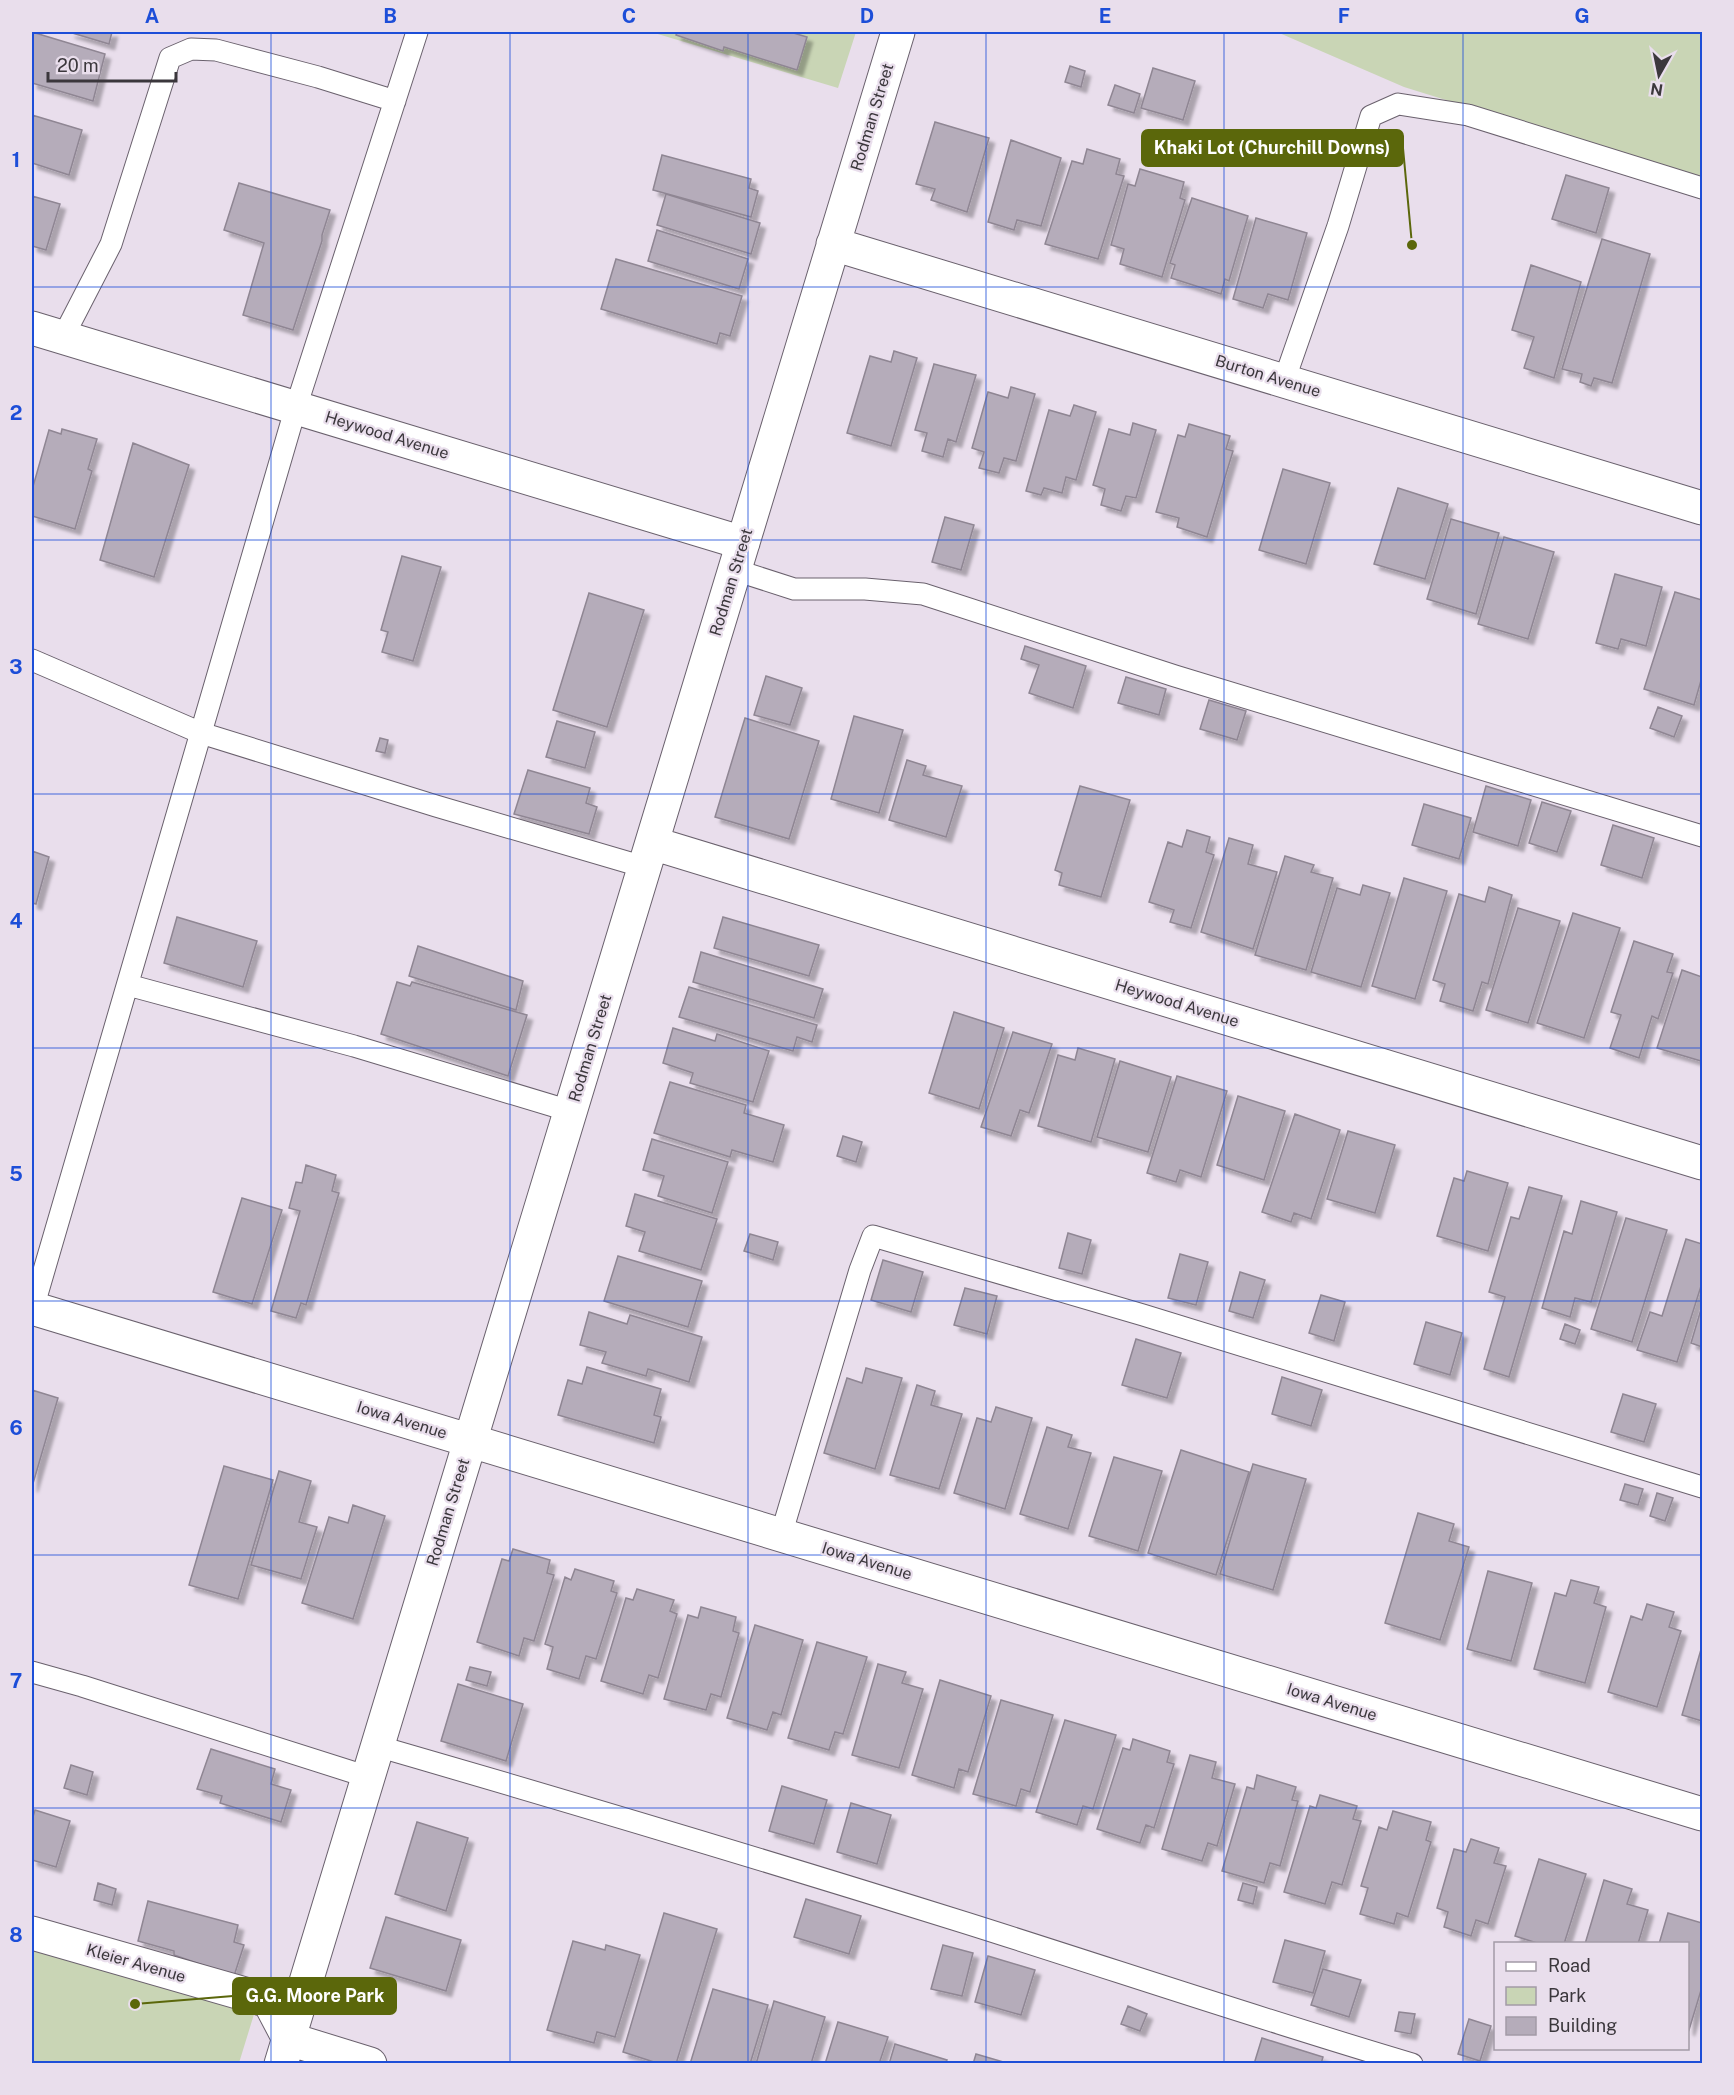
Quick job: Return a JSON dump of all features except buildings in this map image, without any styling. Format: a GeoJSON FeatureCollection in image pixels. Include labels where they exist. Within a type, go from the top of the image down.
{"type":"FeatureCollection","features":[{"type":"Feature","properties":{"kind":"street","name":"Rodman Street"},"geometry":{"type":"LineString","coordinates":[[285,2051],[898,32]]}},
{"type":"Feature","properties":{"kind":"street","name":"Burton Avenue"},"geometry":{"type":"LineString","coordinates":[[833,244],[1702,508]]}},
{"type":"Feature","properties":{"kind":"street","name":"Heywood Avenue"},"geometry":{"type":"LineString","coordinates":[[32,328],[296,407],[739,556]]}},
{"type":"Feature","properties":{"kind":"street","name":"Heywood Avenue"},"geometry":{"type":"LineString","coordinates":[[648,855],[1702,1163]]}},
{"type":"Feature","properties":{"kind":"street","name":"Iowa Avenue"},"geometry":{"type":"LineString","coordinates":[[32,1308],[1702,1814]]}},
{"type":"Feature","properties":{"kind":"street","name":"Kleier Avenue"},"geometry":{"type":"LineString","coordinates":[[32,1933],[269,2001],[285,2051]]}},
{"type":"Feature","properties":{"kind":"street"},"geometry":{"type":"LineString","coordinates":[[285,2051],[370,2064]]}},
{"type":"Feature","properties":{"kind":"lane"},"geometry":{"type":"LineString","coordinates":[[32,1308],[296,407],[417,32]]}},
{"type":"Feature","properties":{"kind":"lane"},"geometry":{"type":"LineString","coordinates":[[63,337],[111,244],[170,58],[191,49],[216,50],[318,77],[395,101]]}},
{"type":"Feature","properties":{"kind":"lane"},"geometry":{"type":"LineString","coordinates":[[1284,381],[1338,226],[1371,116],[1398,104],[1468,115],[1702,188]]}},
{"type":"Feature","properties":{"kind":"lane"},"geometry":{"type":"LineString","coordinates":[[739,556],[794,589],[865,589],[923,594],[1175,676],[1702,836]]}},
{"type":"Feature","properties":{"kind":"lane"},"geometry":{"type":"LineString","coordinates":[[32,660],[201,733],[436,806],[648,855]]}},
{"type":"Feature","properties":{"kind":"lane"},"geometry":{"type":"LineString","coordinates":[[128,985],[354,1046],[570,1111]]}},
{"type":"Feature","properties":{"kind":"lane"},"geometry":{"type":"LineString","coordinates":[[781,1535],[860,1270],[873,1236],[1143,1315],[1702,1487]]}},
{"type":"Feature","properties":{"kind":"lane"},"geometry":{"type":"LineString","coordinates":[[32,1672],[93,1689],[368,1777]]}},
{"type":"Feature","properties":{"kind":"lane"},"geometry":{"type":"LineString","coordinates":[[377,1746],[931,1912],[1330,2040],[1413,2064]]}},
{"type":"Feature","properties":{"kind":"green space"},"geometry":{"type":"Polygon","coordinates":[[[651,32],[856,32],[838,88],[651,32]]]}},
{"type":"Feature","properties":{"kind":"green space"},"geometry":{"type":"Polygon","coordinates":[[[1277,32],[1702,32],[1702,180],[1404,87],[1277,32]]]}},
{"type":"Feature","properties":{"kind":"green space"},"geometry":{"type":"Polygon","coordinates":[[[32,1945],[255,2011],[239,2063],[32,2063],[32,1945]]]}},
{"type":"Feature","properties":{"kind":"place","name":"Khaki Lot (Churchill Downs)"},"geometry":{"type":"Point","coordinates":[1412,245]}},
{"type":"Feature","properties":{"kind":"place","name":"G.G. Moore Park"},"geometry":{"type":"Point","coordinates":[135,2004]}}]}
